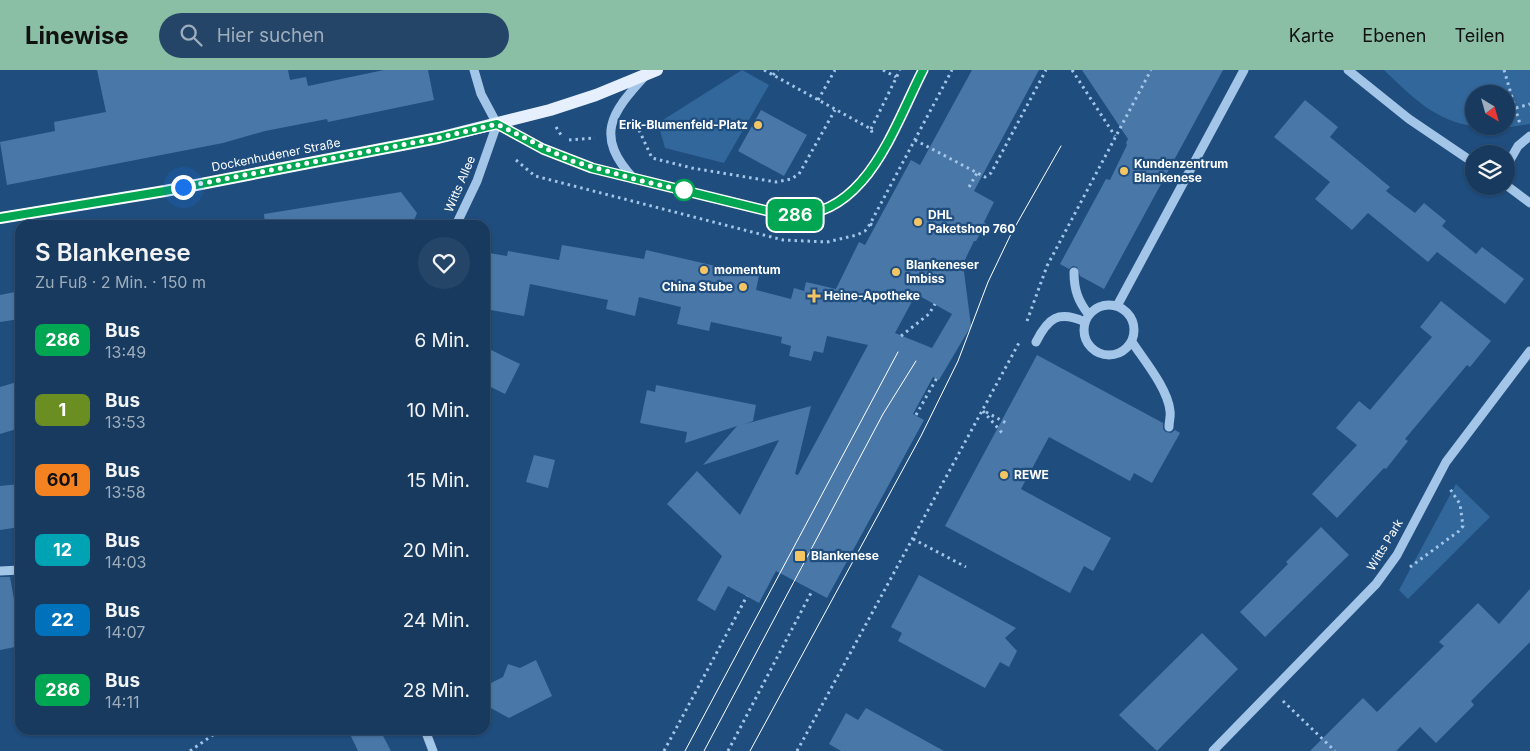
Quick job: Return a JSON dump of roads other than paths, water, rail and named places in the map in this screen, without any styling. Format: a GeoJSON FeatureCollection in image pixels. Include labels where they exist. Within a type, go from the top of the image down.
{"type":"FeatureCollection","features":[{"type":"Feature","properties":{"kind":"main road"},"geometry":{"type":"LineString","coordinates":[[497,124],[550,110],[651,73]]}},
{"type":"Feature","properties":{"kind":"main road","name":"Dockenhudener Straße"},"geometry":{"type":"LineString","coordinates":[[0,218],[165,191],[438,138],[497,124]]}},
{"type":"Feature","properties":{"kind":"street"},"geometry":{"type":"LineString","coordinates":[[474,70],[481,94],[497,124],[569,160],[634,179],[780,214],[801,215],[814,213],[840,202],[861,184],[884,148],[923,70]]}},
{"type":"Feature","properties":{"kind":"street"},"geometry":{"type":"LineString","coordinates":[[1117,306],[1244,70]]}},
{"type":"Feature","properties":{"kind":"street"},"geometry":{"type":"LineString","coordinates":[[1348,70],[1409,119],[1465,157]]}},
{"type":"Feature","properties":{"kind":"street"},"geometry":{"type":"LineString","coordinates":[[634,179],[616,154],[610,136],[610,127],[622,102],[651,73]]}},
{"type":"Feature","properties":{"kind":"street","name":"Witts Allee"},"geometry":{"type":"LineString","coordinates":[[458,220],[477,181],[497,124]]}},
{"type":"Feature","properties":{"kind":"street"},"geometry":{"type":"LineString","coordinates":[[1515,151],[1518,146],[1530,136]]}},
{"type":"Feature","properties":{"kind":"street"},"geometry":{"type":"LineString","coordinates":[[1515,191],[1530,202]]}},
{"type":"Feature","properties":{"kind":"street"},"geometry":{"type":"LineString","coordinates":[[1036,342],[1044,325],[1052,319],[1087,318],[1101,306],[1117,306],[1125,310],[1134,325],[1132,342],[1127,349],[1111,356],[1095,352],[1084,338],[1087,318],[1077,296],[1074,272]]}},
{"type":"Feature","properties":{"kind":"street"},"geometry":{"type":"LineString","coordinates":[[1132,342],[1149,366],[1168,400],[1170,412],[1169,426]]}},
{"type":"Feature","properties":{"kind":"street","name":"Witts Park"},"geometry":{"type":"LineString","coordinates":[[1212,751],[1376,584],[1397,555],[1446,462],[1530,351]]}},
{"type":"Feature","properties":{"kind":"street"},"geometry":{"type":"LineString","coordinates":[[0,571],[15,570]]}},
{"type":"Feature","properties":{"kind":"street"},"geometry":{"type":"LineString","coordinates":[[427,735],[433,751]]}},
{"type":"Feature","properties":{"kind":"tram line"},"geometry":{"type":"LineString","coordinates":[[750,751],[921,436],[958,361],[988,282],[1011,234],[1061,146]]}},
{"type":"Feature","properties":{"kind":"tram line"},"geometry":{"type":"LineString","coordinates":[[685,751],[898,352]]}},
{"type":"Feature","properties":{"kind":"tram line"},"geometry":{"type":"LineString","coordinates":[[704,751],[883,414],[916,361]]}},
{"type":"Feature","properties":{"kind":"place","name":"Erik-Blumenfeld-Platz"},"geometry":{"type":"Point","coordinates":[758,125]}},
{"type":"Feature","properties":{"kind":"place","name":"Kundenzentrum Blankenese"},"geometry":{"type":"Point","coordinates":[1124,171]}},
{"type":"Feature","properties":{"kind":"place","name":"DHL Paketshop 760"},"geometry":{"type":"Point","coordinates":[918,222]}},
{"type":"Feature","properties":{"kind":"place","name":"momentum"},"geometry":{"type":"Point","coordinates":[704,270]}},
{"type":"Feature","properties":{"kind":"place","name":"Blankeneser Imbiss"},"geometry":{"type":"Point","coordinates":[896,272]}},
{"type":"Feature","properties":{"kind":"place","name":"China Stube"},"geometry":{"type":"Point","coordinates":[743,287]}},
{"type":"Feature","properties":{"kind":"place","name":"Heine-Apotheke"},"geometry":{"type":"Point","coordinates":[814,296]}},
{"type":"Feature","properties":{"kind":"place","name":"REWE"},"geometry":{"type":"Point","coordinates":[1004,475]}},
{"type":"Feature","properties":{"kind":"place","name":"Blankenese"},"geometry":{"type":"Point","coordinates":[800,556]}}]}
